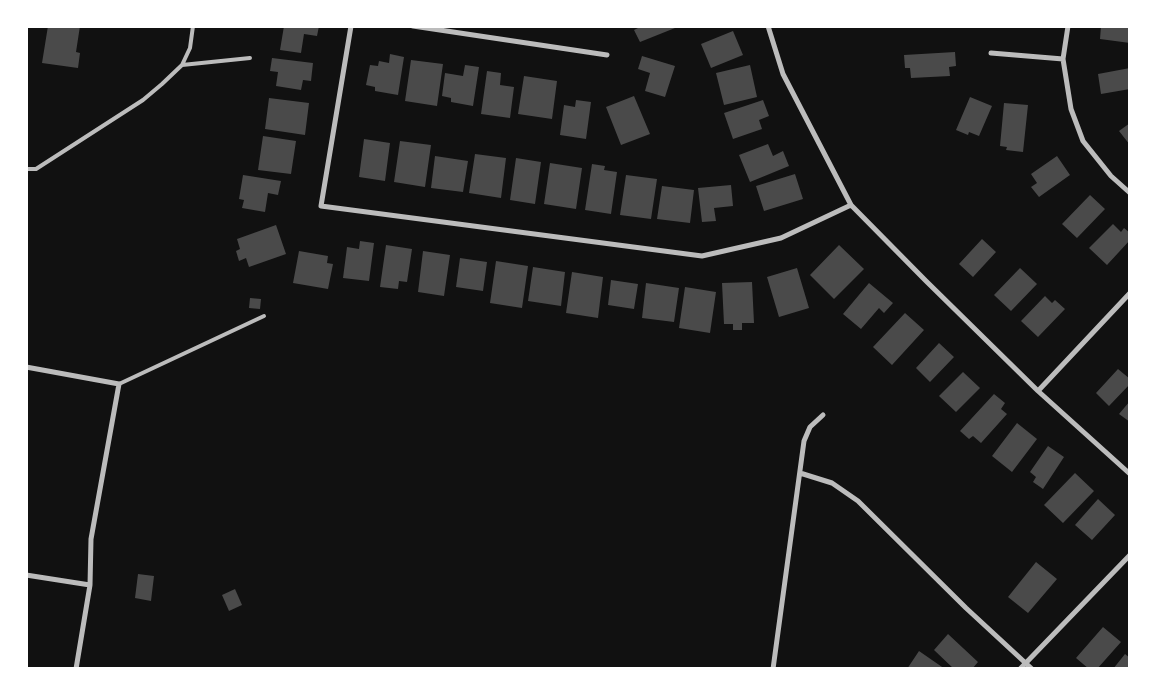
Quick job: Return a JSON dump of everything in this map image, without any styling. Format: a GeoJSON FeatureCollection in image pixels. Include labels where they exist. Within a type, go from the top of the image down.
{"type":"FeatureCollection","features":[{"type":"Feature","properties":{"kind":"street"},"geometry":{"type":"LineString","coordinates":[[351,26],[321,206],[702,256],[781,238],[851,204]]}},
{"type":"Feature","properties":{"kind":"street"},"geometry":{"type":"LineString","coordinates":[[413,26],[607,55]]}},
{"type":"Feature","properties":{"kind":"street"},"geometry":{"type":"LineString","coordinates":[[768,26],[784,74],[851,204],[1038,391],[1130,474]]}},
{"type":"Feature","properties":{"kind":"street"},"geometry":{"type":"LineString","coordinates":[[1068,26],[1063,59],[1071,108],[1083,141],[1112,176],[1130,193]]}},
{"type":"Feature","properties":{"kind":"street"},"geometry":{"type":"LineString","coordinates":[[991,53],[1063,59]]}},
{"type":"Feature","properties":{"kind":"street"},"geometry":{"type":"LineString","coordinates":[[1038,391],[1130,294]]}},
{"type":"Feature","properties":{"kind":"street"},"geometry":{"type":"LineString","coordinates":[[26,367],[120,384],[91,539],[90,585],[76,669]]}},
{"type":"Feature","properties":{"kind":"street"},"geometry":{"type":"LineString","coordinates":[[773,669],[804,441],[810,427],[823,415]]}},
{"type":"Feature","properties":{"kind":"street"},"geometry":{"type":"LineString","coordinates":[[800,473],[832,483],[858,501],[966,608],[1032,669]]}},
{"type":"Feature","properties":{"kind":"street"},"geometry":{"type":"LineString","coordinates":[[1020,669],[1130,555]]}},
{"type":"Feature","properties":{"kind":"street"},"geometry":{"type":"LineString","coordinates":[[26,575],[90,585]]}},
{"type":"Feature","properties":{"kind":"lane"},"geometry":{"type":"LineString","coordinates":[[26,170],[36,169],[143,100],[162,84],[182,65],[190,48],[193,26]]}},
{"type":"Feature","properties":{"kind":"lane"},"geometry":{"type":"LineString","coordinates":[[182,65],[250,58]]}},
{"type":"Feature","properties":{"kind":"lane"},"geometry":{"type":"LineString","coordinates":[[120,384],[264,316]]}},
{"type":"Feature","properties":{"kind":"building"},"geometry":{"type":"Polygon","coordinates":[[[48,26],[80,26],[76,52],[80,53],[78,68],[42,63],[48,26]]]}},
{"type":"Feature","properties":{"kind":"building"},"geometry":{"type":"Polygon","coordinates":[[[284,26],[319,26],[317,36],[304,34],[301,53],[280,50],[284,26]]]}},
{"type":"Feature","properties":{"kind":"building"},"geometry":{"type":"Polygon","coordinates":[[[642,26],[675,26],[675,28],[640,42],[634,30],[642,26]]]}},
{"type":"Feature","properties":{"kind":"building"},"geometry":{"type":"Polygon","coordinates":[[[1101,26],[1130,26],[1130,43],[1100,39],[1101,26]]]}},
{"type":"Feature","properties":{"kind":"building"},"geometry":{"type":"Polygon","coordinates":[[[733,31],[743,55],[711,68],[701,44],[733,31]]]}},
{"type":"Feature","properties":{"kind":"building"},"geometry":{"type":"Polygon","coordinates":[[[955,52],[956,66],[949,67],[950,76],[911,78],[910,68],[905,68],[904,55],[955,52]]]}},
{"type":"Feature","properties":{"kind":"building"},"geometry":{"type":"Polygon","coordinates":[[[390,54],[404,57],[398,95],[375,91],[375,87],[366,85],[370,65],[378,66],[379,61],[389,63],[390,54]]]}},
{"type":"Feature","properties":{"kind":"building"},"geometry":{"type":"Polygon","coordinates":[[[642,56],[675,66],[665,97],[645,91],[650,73],[638,69],[642,56]]]}},
{"type":"Feature","properties":{"kind":"building"},"geometry":{"type":"Polygon","coordinates":[[[272,58],[313,63],[311,81],[303,80],[301,90],[276,86],[278,72],[270,71],[272,58]]]}},
{"type":"Feature","properties":{"kind":"building"},"geometry":{"type":"Polygon","coordinates":[[[411,60],[443,64],[437,106],[405,101],[411,60]]]}},
{"type":"Feature","properties":{"kind":"building"},"geometry":{"type":"Polygon","coordinates":[[[465,65],[479,67],[473,106],[451,102],[451,98],[442,96],[445,73],[463,76],[465,65]]]}},
{"type":"Feature","properties":{"kind":"building"},"geometry":{"type":"Polygon","coordinates":[[[750,65],[757,97],[724,105],[716,73],[750,65]]]}},
{"type":"Feature","properties":{"kind":"building"},"geometry":{"type":"Polygon","coordinates":[[[1130,68],[1130,89],[1101,94],[1098,74],[1130,68]]]}},
{"type":"Feature","properties":{"kind":"building"},"geometry":{"type":"Polygon","coordinates":[[[487,71],[501,73],[500,85],[514,87],[510,118],[481,114],[487,71]]]}},
{"type":"Feature","properties":{"kind":"building"},"geometry":{"type":"Polygon","coordinates":[[[524,76],[557,81],[552,119],[518,114],[524,76]]]}},
{"type":"Feature","properties":{"kind":"building"},"geometry":{"type":"Polygon","coordinates":[[[634,96],[650,134],[621,145],[606,107],[634,96]]]}},
{"type":"Feature","properties":{"kind":"building"},"geometry":{"type":"Polygon","coordinates":[[[970,97],[992,106],[979,136],[969,132],[968,135],[956,130],[970,97]]]}},
{"type":"Feature","properties":{"kind":"building"},"geometry":{"type":"Polygon","coordinates":[[[269,98],[309,103],[305,135],[265,129],[269,98]]]}},
{"type":"Feature","properties":{"kind":"building"},"geometry":{"type":"Polygon","coordinates":[[[576,100],[591,102],[586,139],[560,135],[564,105],[575,107],[576,100]]]}},
{"type":"Feature","properties":{"kind":"building"},"geometry":{"type":"Polygon","coordinates":[[[763,100],[769,116],[759,120],[762,129],[733,139],[724,113],[763,100]]]}},
{"type":"Feature","properties":{"kind":"building"},"geometry":{"type":"Polygon","coordinates":[[[1004,103],[1028,105],[1023,152],[1006,150],[1007,147],[1000,146],[1004,103]]]}},
{"type":"Feature","properties":{"kind":"building"},"geometry":{"type":"Polygon","coordinates":[[[1130,123],[1130,145],[1119,131],[1130,123]]]}},
{"type":"Feature","properties":{"kind":"building"},"geometry":{"type":"Polygon","coordinates":[[[263,136],[296,141],[291,174],[258,170],[263,136]]]}},
{"type":"Feature","properties":{"kind":"building"},"geometry":{"type":"Polygon","coordinates":[[[364,139],[390,143],[385,181],[359,177],[364,139]]]}},
{"type":"Feature","properties":{"kind":"building"},"geometry":{"type":"Polygon","coordinates":[[[400,141],[431,145],[425,187],[394,182],[400,141]]]}},
{"type":"Feature","properties":{"kind":"building"},"geometry":{"type":"Polygon","coordinates":[[[768,144],[773,156],[783,151],[789,166],[750,182],[739,155],[768,144]]]}},
{"type":"Feature","properties":{"kind":"building"},"geometry":{"type":"Polygon","coordinates":[[[475,154],[506,158],[501,198],[469,193],[475,154]]]}},
{"type":"Feature","properties":{"kind":"building"},"geometry":{"type":"Polygon","coordinates":[[[435,156],[468,161],[463,192],[431,188],[435,156]]]}},
{"type":"Feature","properties":{"kind":"building"},"geometry":{"type":"Polygon","coordinates":[[[1057,156],[1070,175],[1039,197],[1031,187],[1037,183],[1031,174],[1057,156]]]}},
{"type":"Feature","properties":{"kind":"building"},"geometry":{"type":"Polygon","coordinates":[[[516,158],[541,162],[535,204],[510,200],[516,158]]]}},
{"type":"Feature","properties":{"kind":"building"},"geometry":{"type":"Polygon","coordinates":[[[550,163],[582,168],[576,209],[544,204],[550,163]]]}},
{"type":"Feature","properties":{"kind":"building"},"geometry":{"type":"Polygon","coordinates":[[[592,164],[605,166],[604,170],[617,172],[611,214],[585,210],[592,164]]]}},
{"type":"Feature","properties":{"kind":"building"},"geometry":{"type":"Polygon","coordinates":[[[795,174],[803,199],[764,211],[756,186],[795,174]]]}},
{"type":"Feature","properties":{"kind":"building"},"geometry":{"type":"Polygon","coordinates":[[[243,175],[281,181],[278,195],[268,193],[265,212],[242,208],[244,200],[239,199],[243,175]]]}},
{"type":"Feature","properties":{"kind":"building"},"geometry":{"type":"Polygon","coordinates":[[[626,175],[657,179],[651,219],[620,215],[626,175]]]}},
{"type":"Feature","properties":{"kind":"building"},"geometry":{"type":"Polygon","coordinates":[[[731,185],[733,206],[714,208],[716,221],[702,222],[698,188],[731,185]]]}},
{"type":"Feature","properties":{"kind":"building"},"geometry":{"type":"Polygon","coordinates":[[[662,186],[694,190],[690,223],[657,219],[662,186]]]}},
{"type":"Feature","properties":{"kind":"building"},"geometry":{"type":"Polygon","coordinates":[[[1090,195],[1105,209],[1077,238],[1062,224],[1090,195]]]}},
{"type":"Feature","properties":{"kind":"building"},"geometry":{"type":"Polygon","coordinates":[[[1113,224],[1121,232],[1124,228],[1130,233],[1130,240],[1107,265],[1089,248],[1113,224]]]}},
{"type":"Feature","properties":{"kind":"building"},"geometry":{"type":"Polygon","coordinates":[[[276,225],[286,254],[249,267],[246,258],[239,261],[236,251],[240,249],[237,239],[276,225]]]}},
{"type":"Feature","properties":{"kind":"building"},"geometry":{"type":"Polygon","coordinates":[[[982,239],[996,252],[973,277],[959,264],[982,239]]]}},
{"type":"Feature","properties":{"kind":"building"},"geometry":{"type":"Polygon","coordinates":[[[360,241],[374,243],[369,281],[343,278],[347,247],[359,249],[360,241]]]}},
{"type":"Feature","properties":{"kind":"building"},"geometry":{"type":"Polygon","coordinates":[[[386,245],[412,249],[407,282],[399,281],[398,289],[380,287],[386,245]]]}},
{"type":"Feature","properties":{"kind":"building"},"geometry":{"type":"Polygon","coordinates":[[[839,245],[864,269],[834,299],[810,275],[839,245]]]}},
{"type":"Feature","properties":{"kind":"building"},"geometry":{"type":"Polygon","coordinates":[[[299,251],[328,256],[327,263],[333,264],[328,289],[293,283],[299,251]]]}},
{"type":"Feature","properties":{"kind":"building"},"geometry":{"type":"Polygon","coordinates":[[[423,251],[450,255],[444,296],[418,292],[423,251]]]}},
{"type":"Feature","properties":{"kind":"building"},"geometry":{"type":"Polygon","coordinates":[[[460,258],[487,262],[483,291],[456,287],[460,258]]]}},
{"type":"Feature","properties":{"kind":"building"},"geometry":{"type":"Polygon","coordinates":[[[496,261],[528,266],[522,308],[490,303],[496,261]]]}},
{"type":"Feature","properties":{"kind":"building"},"geometry":{"type":"Polygon","coordinates":[[[533,267],[565,272],[561,306],[528,301],[533,267]]]}},
{"type":"Feature","properties":{"kind":"building"},"geometry":{"type":"Polygon","coordinates":[[[797,268],[809,308],[779,317],[767,277],[797,268]]]}},
{"type":"Feature","properties":{"kind":"building"},"geometry":{"type":"Polygon","coordinates":[[[1020,268],[1037,284],[1011,311],[994,295],[1020,268]]]}},
{"type":"Feature","properties":{"kind":"building"},"geometry":{"type":"Polygon","coordinates":[[[572,272],[603,277],[598,318],[566,313],[572,272]]]}},
{"type":"Feature","properties":{"kind":"building"},"geometry":{"type":"Polygon","coordinates":[[[611,280],[638,284],[634,309],[608,305],[611,280]]]}},
{"type":"Feature","properties":{"kind":"building"},"geometry":{"type":"Polygon","coordinates":[[[752,282],[754,323],[742,323],[742,330],[733,330],[733,324],[724,324],[722,283],[752,282]]]}},
{"type":"Feature","properties":{"kind":"building"},"geometry":{"type":"Polygon","coordinates":[[[646,283],[679,288],[674,322],[642,318],[646,283]]]}},
{"type":"Feature","properties":{"kind":"building"},"geometry":{"type":"Polygon","coordinates":[[[869,283],[893,303],[884,313],[879,308],[861,329],[843,314],[869,283]]]}},
{"type":"Feature","properties":{"kind":"building"},"geometry":{"type":"Polygon","coordinates":[[[685,287],[716,292],[710,333],[679,328],[685,287]]]}},
{"type":"Feature","properties":{"kind":"building"},"geometry":{"type":"Polygon","coordinates":[[[1045,296],[1052,303],[1055,300],[1065,309],[1038,337],[1021,321],[1045,296]]]}},
{"type":"Feature","properties":{"kind":"building"},"geometry":{"type":"Polygon","coordinates":[[[250,298],[261,299],[260,309],[249,308],[250,298]]]}},
{"type":"Feature","properties":{"kind":"building"},"geometry":{"type":"Polygon","coordinates":[[[905,313],[924,330],[892,365],[873,347],[905,313]]]}},
{"type":"Feature","properties":{"kind":"building"},"geometry":{"type":"Polygon","coordinates":[[[939,343],[954,357],[930,382],[916,368],[939,343]]]}},
{"type":"Feature","properties":{"kind":"building"},"geometry":{"type":"Polygon","coordinates":[[[1118,369],[1130,379],[1130,384],[1109,406],[1096,393],[1118,369]]]}},
{"type":"Feature","properties":{"kind":"building"},"geometry":{"type":"Polygon","coordinates":[[[963,372],[980,388],[956,412],[939,396],[963,372]]]}},
{"type":"Feature","properties":{"kind":"building"},"geometry":{"type":"Polygon","coordinates":[[[994,394],[1005,403],[1001,409],[1007,414],[981,443],[973,436],[969,439],[960,431],[994,394]]]}},
{"type":"Feature","properties":{"kind":"building"},"geometry":{"type":"Polygon","coordinates":[[[1130,401],[1130,422],[1119,414],[1130,401]]]}},
{"type":"Feature","properties":{"kind":"building"},"geometry":{"type":"Polygon","coordinates":[[[1017,423],[1037,439],[1012,472],[992,456],[1017,423]]]}},
{"type":"Feature","properties":{"kind":"building"},"geometry":{"type":"Polygon","coordinates":[[[1048,446],[1064,457],[1043,489],[1033,482],[1036,477],[1030,472],[1048,446]]]}},
{"type":"Feature","properties":{"kind":"building"},"geometry":{"type":"Polygon","coordinates":[[[1075,473],[1094,491],[1063,523],[1044,505],[1075,473]]]}},
{"type":"Feature","properties":{"kind":"building"},"geometry":{"type":"Polygon","coordinates":[[[1098,499],[1115,515],[1092,540],[1075,525],[1098,499]]]}},
{"type":"Feature","properties":{"kind":"building"},"geometry":{"type":"Polygon","coordinates":[[[1036,562],[1057,579],[1028,613],[1008,597],[1036,562]]]}},
{"type":"Feature","properties":{"kind":"building"},"geometry":{"type":"Polygon","coordinates":[[[138,574],[154,576],[151,601],[135,598],[138,574]]]}},
{"type":"Feature","properties":{"kind":"building"},"geometry":{"type":"Polygon","coordinates":[[[235,589],[242,605],[229,611],[222,595],[235,589]]]}},
{"type":"Feature","properties":{"kind":"building"},"geometry":{"type":"Polygon","coordinates":[[[1103,627],[1121,642],[1097,669],[1089,669],[1076,658],[1103,627]]]}},
{"type":"Feature","properties":{"kind":"building"},"geometry":{"type":"Polygon","coordinates":[[[948,634],[978,662],[972,669],[954,669],[934,650],[948,634]]]}},
{"type":"Feature","properties":{"kind":"building"},"geometry":{"type":"Polygon","coordinates":[[[919,651],[945,669],[907,669],[919,651]]]}},
{"type":"Feature","properties":{"kind":"building"},"geometry":{"type":"Polygon","coordinates":[[[1125,654],[1130,658],[1130,669],[1113,669],[1125,654]]]}}]}
